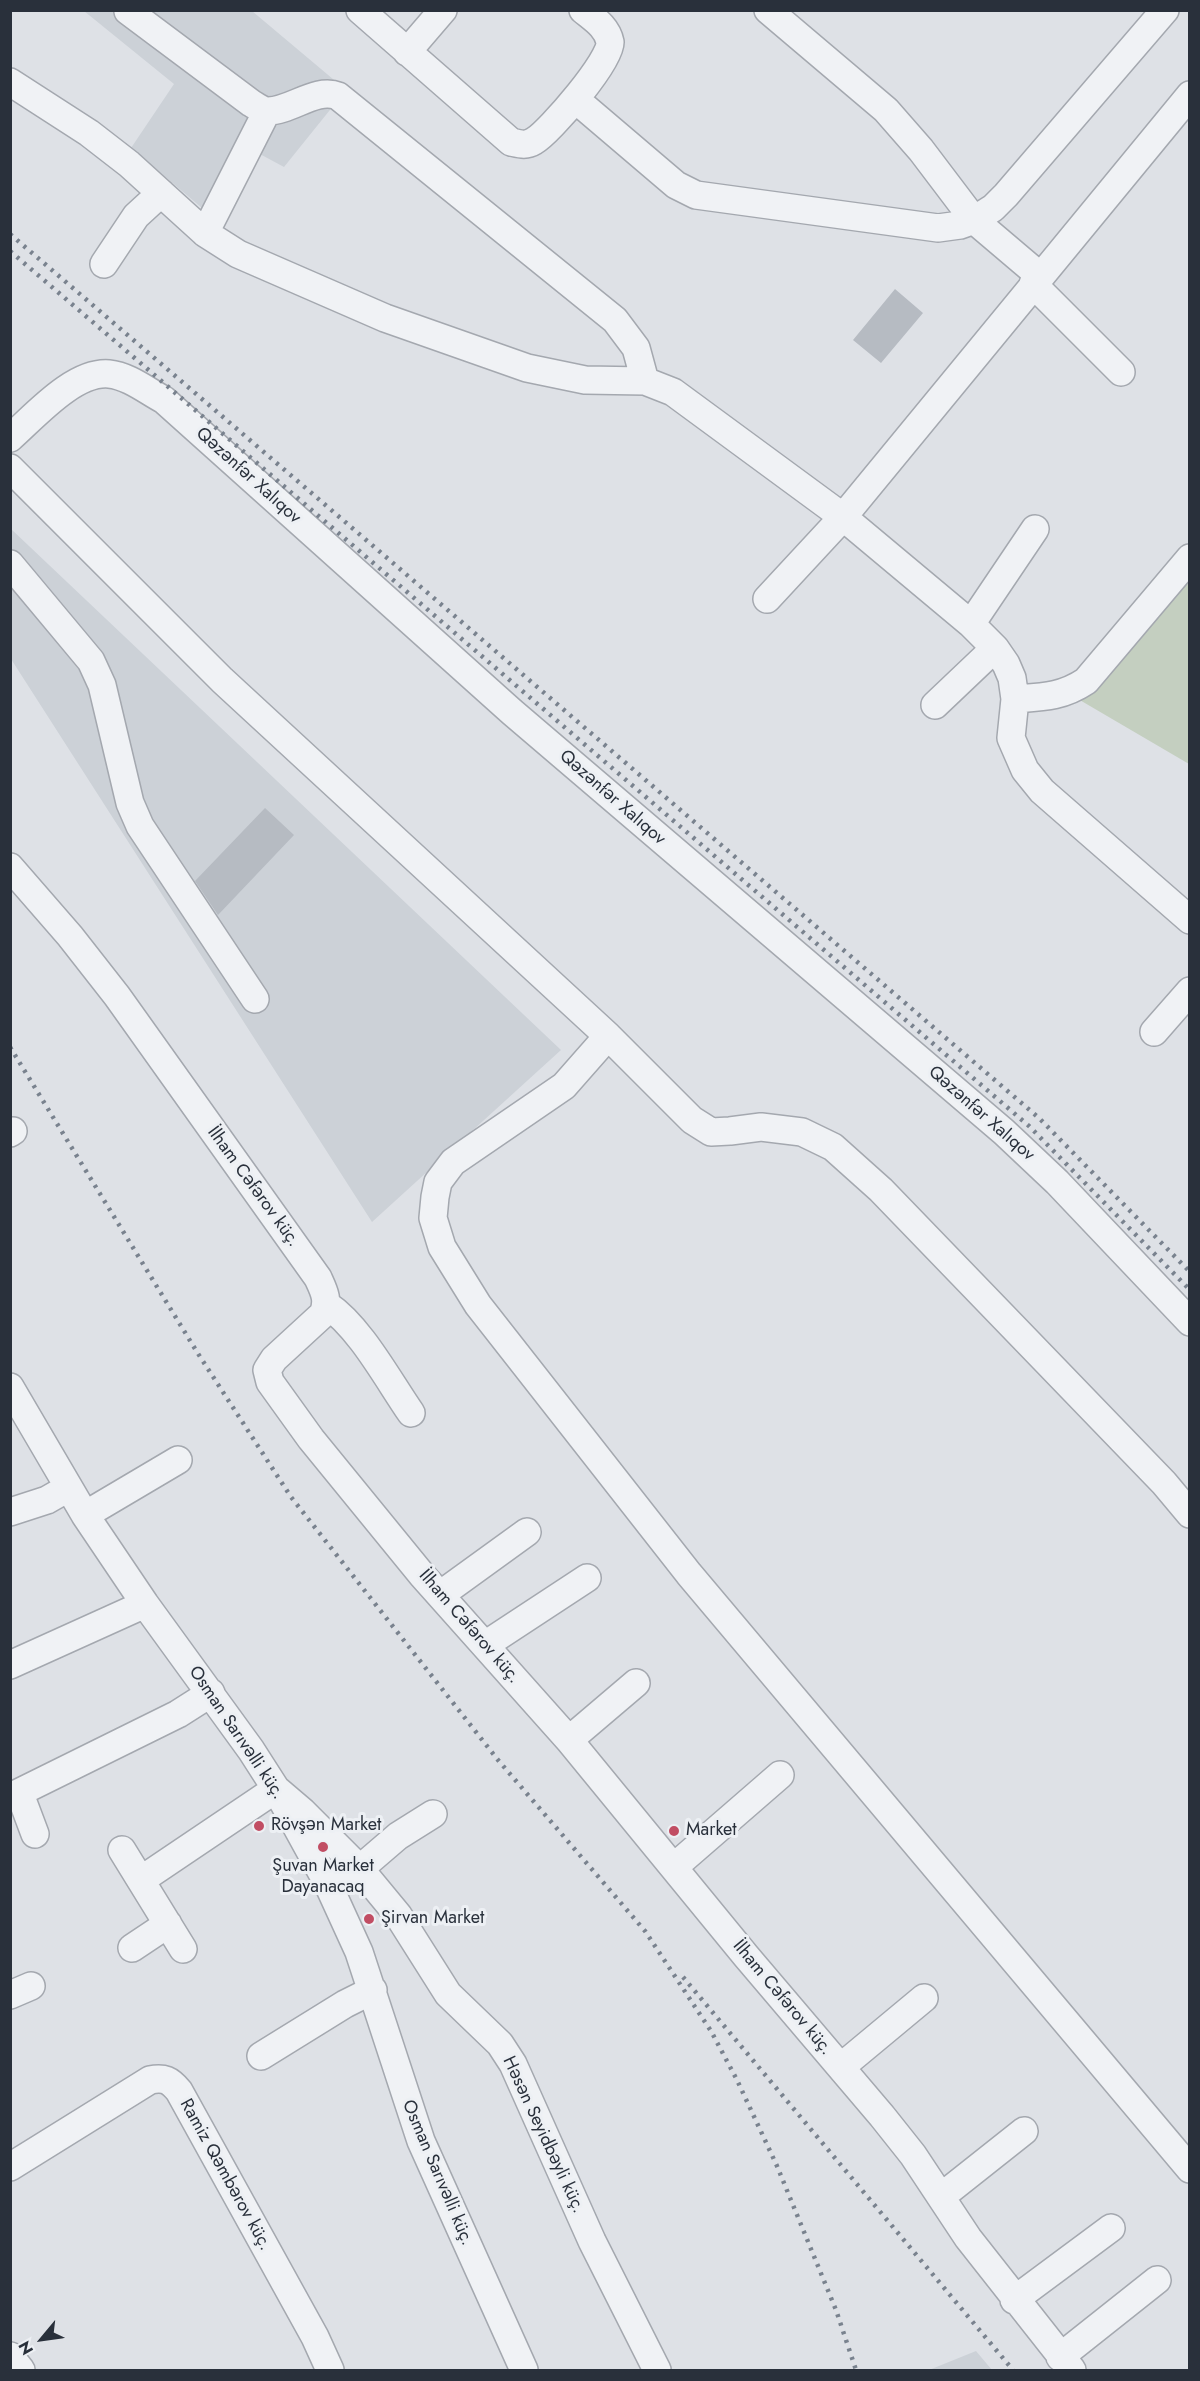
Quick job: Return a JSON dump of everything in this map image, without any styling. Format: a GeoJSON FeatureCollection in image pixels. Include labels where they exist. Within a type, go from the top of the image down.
{"type":"FeatureCollection","features":[{"type":"Feature","properties":{"kind":"street"},"geometry":{"type":"LineString","coordinates":[[360,10],[511,142],[527,145],[537,140],[575,99],[607,57],[610,43],[602,25],[584,10]]}},
{"type":"Feature","properties":{"kind":"street"},"geometry":{"type":"LineString","coordinates":[[407,52],[443,10]]}},
{"type":"Feature","properties":{"kind":"street"},"geometry":{"type":"LineString","coordinates":[[768,10],[886,110],[921,150],[974,220],[1036,280],[1122,372]]}},
{"type":"Feature","properties":{"kind":"street"},"geometry":{"type":"LineString","coordinates":[[575,99],[675,185],[696,195],[938,228],[960,225],[974,220],[993,208],[1006,195],[1165,10]]}},
{"type":"Feature","properties":{"kind":"street"},"geometry":{"type":"LineString","coordinates":[[128,11],[251,103],[267,111],[284,108],[321,95],[338,96],[615,320],[636,348],[645,381]]}},
{"type":"Feature","properties":{"kind":"street"},"geometry":{"type":"LineString","coordinates":[[10,82],[89,133],[129,164],[205,233],[238,254],[426,334],[527,368],[567,377],[585,380],[645,381],[673,392],[697,409],[843,517],[971,624],[995,648],[1012,678],[1015,699],[1011,738],[1025,770],[1042,791],[1190,920]]}},
{"type":"Feature","properties":{"kind":"street"},"geometry":{"type":"LineString","coordinates":[[767,599],[843,517],[1190,95]]}},
{"type":"Feature","properties":{"kind":"street"},"geometry":{"type":"LineString","coordinates":[[205,233],[267,111]]}},
{"type":"Feature","properties":{"kind":"street"},"geometry":{"type":"LineString","coordinates":[[104,264],[136,216],[161,193]]}},
{"type":"Feature","properties":{"kind":"street","name":"Qəzənfər Xalıqov"},"geometry":{"type":"LineString","coordinates":[[10,438],[70,386],[95,375],[111,374],[131,381],[164,400],[512,712],[1004,1132],[1057,1182],[1190,1322]]}},
{"type":"Feature","properties":{"kind":"street"},"geometry":{"type":"LineString","coordinates":[[10,468],[222,680],[608,1036],[692,1120],[711,1131],[761,1127],[802,1132],[833,1147],[881,1190],[1164,1483],[1190,1514]]}},
{"type":"Feature","properties":{"kind":"street"},"geometry":{"type":"LineString","coordinates":[[971,624],[1035,529]]}},
{"type":"Feature","properties":{"kind":"street"},"geometry":{"type":"LineString","coordinates":[[1015,699],[1059,695],[1073,690],[1086,681],[1190,558]]}},
{"type":"Feature","properties":{"kind":"street"},"geometry":{"type":"LineString","coordinates":[[10,564],[91,661],[102,685],[130,803],[140,826],[255,999]]}},
{"type":"Feature","properties":{"kind":"street"},"geometry":{"type":"LineString","coordinates":[[935,705],[995,648]]}},
{"type":"Feature","properties":{"kind":"street","name":"İlham Cəfərov küç."},"geometry":{"type":"LineString","coordinates":[[10,867],[70,936],[117,996],[318,1278],[325,1292],[327,1305],[317,1322],[274,1359],[267,1370],[270,1382],[311,1439],[441,1595],[569,1740],[907,2147],[968,2238],[1066,2364]]}},
{"type":"Feature","properties":{"kind":"street"},"geometry":{"type":"LineString","coordinates":[[1154,1032],[1190,991]]}},
{"type":"Feature","properties":{"kind":"street"},"geometry":{"type":"LineString","coordinates":[[608,1036],[564,1086],[453,1162],[438,1182],[435,1197],[433,1218],[442,1247],[478,1305],[689,1574],[1190,2169]]}},
{"type":"Feature","properties":{"kind":"street"},"geometry":{"type":"LineString","coordinates":[[327,1305],[338,1312],[351,1327],[411,1413]]}},
{"type":"Feature","properties":{"kind":"street","name":"Osman Sarıvəlli küç."},"geometry":{"type":"LineString","coordinates":[[10,1387],[68,1488],[276,1789],[332,1892],[373,1990],[406,2101],[421,2141],[524,2370]]}},
{"type":"Feature","properties":{"kind":"street"},"geometry":{"type":"LineString","coordinates":[[86,1515],[178,1460]]}},
{"type":"Feature","properties":{"kind":"street"},"geometry":{"type":"LineString","coordinates":[[10,1512],[47,1500],[68,1488]]}},
{"type":"Feature","properties":{"kind":"street"},"geometry":{"type":"LineString","coordinates":[[441,1595],[528,1532]]}},
{"type":"Feature","properties":{"kind":"street"},"geometry":{"type":"LineString","coordinates":[[485,1646],[587,1578]]}},
{"type":"Feature","properties":{"kind":"street"},"geometry":{"type":"LineString","coordinates":[[10,1665],[146,1604]]}},
{"type":"Feature","properties":{"kind":"street"},"geometry":{"type":"LineString","coordinates":[[569,1740],[636,1683]]}},
{"type":"Feature","properties":{"kind":"street"},"geometry":{"type":"LineString","coordinates":[[35,1834],[15,1796],[178,1714],[210,1693]]}},
{"type":"Feature","properties":{"kind":"street"},"geometry":{"type":"LineString","coordinates":[[674,1867],[780,1775]]}},
{"type":"Feature","properties":{"kind":"street"},"geometry":{"type":"LineString","coordinates":[[141,1880],[276,1789]]}},
{"type":"Feature","properties":{"kind":"street","name":"Həsən Seyidbəyli küç."},"geometry":{"type":"LineString","coordinates":[[276,1789],[303,1812],[360,1869],[415,1940],[448,1994],[489,2031],[513,2064],[587,2231],[657,2370]]}},
{"type":"Feature","properties":{"kind":"street"},"geometry":{"type":"LineString","coordinates":[[332,1892],[398,1836],[433,1814]]}},
{"type":"Feature","properties":{"kind":"street"},"geometry":{"type":"LineString","coordinates":[[122,1850],[183,1948]]}},
{"type":"Feature","properties":{"kind":"street"},"geometry":{"type":"LineString","coordinates":[[132,1948],[168,1924]]}},
{"type":"Feature","properties":{"kind":"street"},"geometry":{"type":"LineString","coordinates":[[261,2056],[345,2004],[373,1990]]}},
{"type":"Feature","properties":{"kind":"street"},"geometry":{"type":"LineString","coordinates":[[841,2067],[924,1998]]}},
{"type":"Feature","properties":{"kind":"street","name":"Ramiz Qəmbərov küç."},"geometry":{"type":"LineString","coordinates":[[10,2168],[150,2080],[161,2078],[171,2082],[179,2091],[315,2337],[330,2370]]}},
{"type":"Feature","properties":{"kind":"street"},"geometry":{"type":"LineString","coordinates":[[942,2196],[1024,2131]]}},
{"type":"Feature","properties":{"kind":"street"},"geometry":{"type":"LineString","coordinates":[[1014,2300],[1111,2228]]}},
{"type":"Feature","properties":{"kind":"street"},"geometry":{"type":"LineString","coordinates":[[1066,2364],[1157,2280]]}},
{"type":"Feature","properties":{"kind":"street"},"geometry":{"type":"LineString","coordinates":[[10,2356],[21,2370]]}},
{"type":"Feature","properties":{"kind":"shaded area"},"geometry":{"type":"Polygon","coordinates":[[[84,11],[252,11],[346,90],[284,167],[258,153],[221,224],[131,148],[174,84],[84,11]]]}},
{"type":"Feature","properties":{"kind":"shaded area"},"geometry":{"type":"Polygon","coordinates":[[[10,528],[561,1050],[372,1222],[11,659],[10,528]]]}},
{"type":"Feature","properties":{"kind":"shaded area"},"geometry":{"type":"Polygon","coordinates":[[[976,2351],[992,2370],[929,2370],[976,2351]]]}},
{"type":"Feature","properties":{"kind":"green space"},"geometry":{"type":"Polygon","coordinates":[[[1189,574],[1189,764],[1078,699],[1189,574]]]}},
{"type":"Feature","properties":{"kind":"building"},"geometry":{"type":"Polygon","coordinates":[[[895,289],[923,313],[881,363],[853,340],[895,289]]]}},
{"type":"Feature","properties":{"kind":"building"},"geometry":{"type":"Polygon","coordinates":[[[265,808],[294,835],[218,915],[195,881],[265,808]]]}},
{"type":"Feature","properties":{"kind":"railway"},"geometry":{"type":"LineString","coordinates":[[10,234],[1039,1118],[1190,1272]]}},
{"type":"Feature","properties":{"kind":"railway"},"geometry":{"type":"LineString","coordinates":[[10,251],[1029,1126],[1190,1290]]}},
{"type":"Feature","properties":{"kind":"railway"},"geometry":{"type":"LineString","coordinates":[[10,1047],[197,1352],[291,1497],[498,1760],[645,1931],[711,2031],[737,2080],[777,2166],[836,2310],[856,2370]]}},
{"type":"Feature","properties":{"kind":"railway"},"geometry":{"type":"LineString","coordinates":[[683,1977],[1013,2370]]}},
{"type":"Feature","properties":{"kind":"place","name":"Rövşən Market"},"geometry":{"type":"Point","coordinates":[259,1826]}},
{"type":"Feature","properties":{"kind":"place","name":"Market"},"geometry":{"type":"Point","coordinates":[674,1831]}},
{"type":"Feature","properties":{"kind":"place","name":"Şuvan Market Dayanacaq"},"geometry":{"type":"Point","coordinates":[323,1847]}},
{"type":"Feature","properties":{"kind":"place","name":"Şirvan Market"},"geometry":{"type":"Point","coordinates":[369,1919]}}]}
